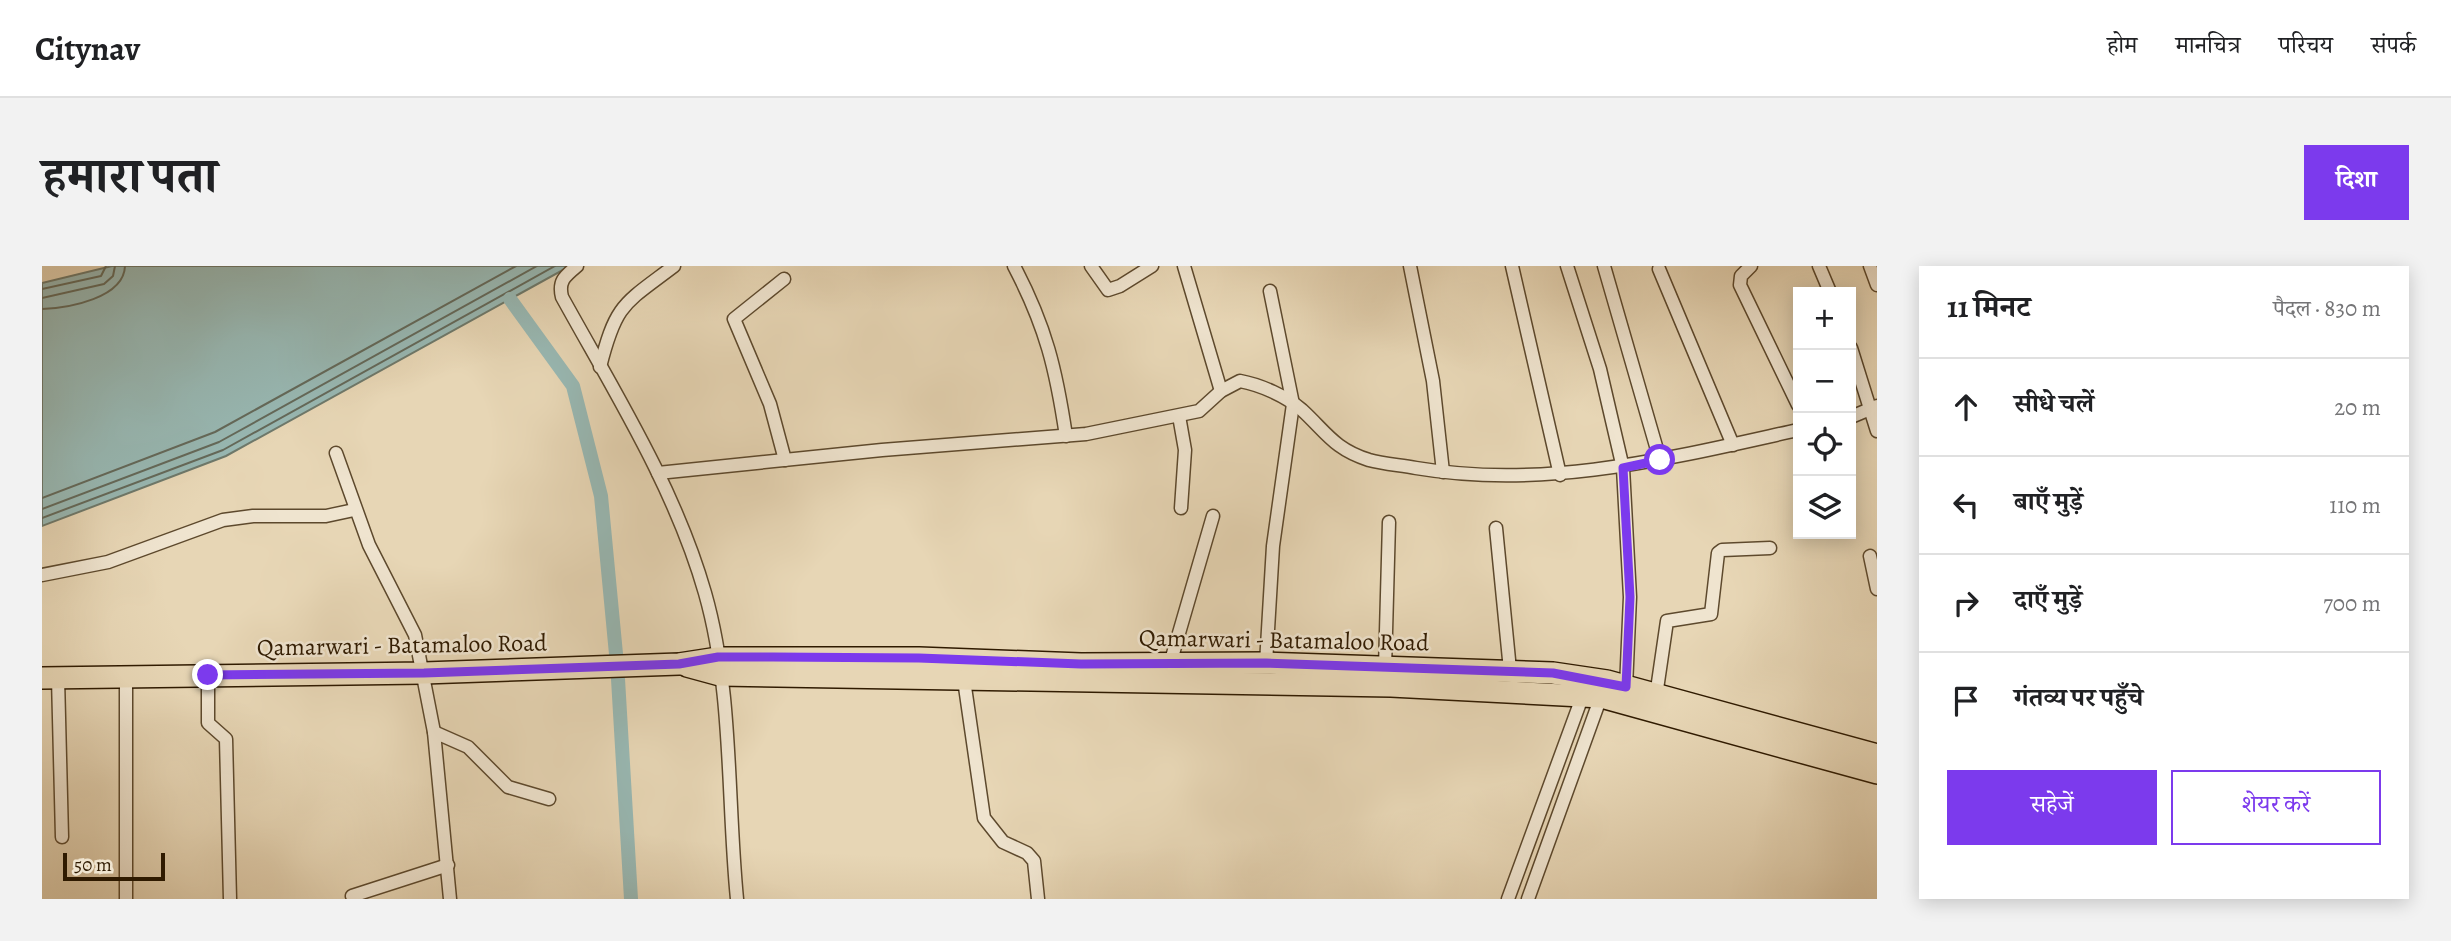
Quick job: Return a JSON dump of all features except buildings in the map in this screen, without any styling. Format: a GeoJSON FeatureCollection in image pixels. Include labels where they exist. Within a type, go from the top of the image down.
{"type":"FeatureCollection","features":[{"type":"Feature","properties":{"kind":"main road","name":"Qamarwari - Batamaloo Road"},"geometry":{"type":"LineString","coordinates":[[719,666],[919,658],[1510,670],[1656,696],[1744,717],[1877,755]]}},
{"type":"Feature","properties":{"kind":"main road","name":"Qamarwari - Batamaloo Road"},"geometry":{"type":"LineString","coordinates":[[50,678],[424,673],[679,664],[964,680],[1601,688],[1877,773]]}},
{"type":"Feature","properties":{"kind":"street"},"geometry":{"type":"LineString","coordinates":[[577,266],[563,278],[559,287],[658,473],[689,545],[706,595],[719,666],[737,899]]}},
{"type":"Feature","properties":{"kind":"street"},"geometry":{"type":"LineString","coordinates":[[600,367],[616,315],[625,304],[674,266]]}},
{"type":"Feature","properties":{"kind":"street"},"geometry":{"type":"LineString","coordinates":[[1014,266],[1038,313],[1052,354],[1066,436]]}},
{"type":"Feature","properties":{"kind":"street"},"geometry":{"type":"LineString","coordinates":[[1091,266],[1108,290],[1120,286],[1152,266]]}},
{"type":"Feature","properties":{"kind":"street"},"geometry":{"type":"LineString","coordinates":[[1184,266],[1221,391]]}},
{"type":"Feature","properties":{"kind":"street"},"geometry":{"type":"LineString","coordinates":[[1410,266],[1433,381],[1443,472]]}},
{"type":"Feature","properties":{"kind":"street"},"geometry":{"type":"LineString","coordinates":[[1512,266],[1560,475]]}},
{"type":"Feature","properties":{"kind":"street"},"geometry":{"type":"LineString","coordinates":[[1528,899],[1630,597],[1623,468],[1600,369],[1567,266]]}},
{"type":"Feature","properties":{"kind":"street"},"geometry":{"type":"LineString","coordinates":[[1604,266],[1660,460]]}},
{"type":"Feature","properties":{"kind":"street"},"geometry":{"type":"LineString","coordinates":[[1751,266],[1741,276],[1740,285],[1793,395]]}},
{"type":"Feature","properties":{"kind":"street"},"geometry":{"type":"LineString","coordinates":[[1819,266],[1828,287]]}},
{"type":"Feature","properties":{"kind":"street"},"geometry":{"type":"LineString","coordinates":[[1870,266],[1877,285]]}},
{"type":"Feature","properties":{"kind":"street"},"geometry":{"type":"LineString","coordinates":[[1659,269],[1732,445]]}},
{"type":"Feature","properties":{"kind":"street"},"geometry":{"type":"LineString","coordinates":[[784,279],[734,319],[770,404],[785,460]]}},
{"type":"Feature","properties":{"kind":"street"},"geometry":{"type":"LineString","coordinates":[[1266,663],[1273,546],[1293,404],[1270,291]]}},
{"type":"Feature","properties":{"kind":"street"},"geometry":{"type":"LineString","coordinates":[[1852,350],[1874,407],[1877,431]]}},
{"type":"Feature","properties":{"kind":"street"},"geometry":{"type":"LineString","coordinates":[[658,473],[1066,436],[1199,411],[1232,383],[1243,382],[1272,392],[1293,404],[1331,442],[1368,459],[1490,477],[1560,475],[1623,468],[1793,431]]}},
{"type":"Feature","properties":{"kind":"street"},"geometry":{"type":"LineString","coordinates":[[1856,415],[1874,407]]}},
{"type":"Feature","properties":{"kind":"street"},"geometry":{"type":"LineString","coordinates":[[1179,416],[1185,450],[1181,508]]}},
{"type":"Feature","properties":{"kind":"street"},"geometry":{"type":"LineString","coordinates":[[336,453],[354,510],[369,545],[406,614],[424,673],[425,694],[434,732],[450,899]]}},
{"type":"Feature","properties":{"kind":"street"},"geometry":{"type":"LineString","coordinates":[[42,575],[108,562],[223,520],[253,516],[326,516],[354,510]]}},
{"type":"Feature","properties":{"kind":"street"},"geometry":{"type":"LineString","coordinates":[[1170,664],[1213,516]]}},
{"type":"Feature","properties":{"kind":"street"},"geometry":{"type":"LineString","coordinates":[[1385,668],[1389,522]]}},
{"type":"Feature","properties":{"kind":"street"},"geometry":{"type":"LineString","coordinates":[[1496,528],[1510,670]]}},
{"type":"Feature","properties":{"kind":"street"},"geometry":{"type":"LineString","coordinates":[[1656,696],[1667,621],[1712,614],[1717,553],[1723,550],[1770,548]]}},
{"type":"Feature","properties":{"kind":"street"},"geometry":{"type":"LineString","coordinates":[[1870,556],[1877,589]]}},
{"type":"Feature","properties":{"kind":"street"},"geometry":{"type":"LineString","coordinates":[[208,675],[208,723],[226,739],[230,899]]}},
{"type":"Feature","properties":{"kind":"street"},"geometry":{"type":"LineString","coordinates":[[126,676],[126,899]]}},
{"type":"Feature","properties":{"kind":"street"},"geometry":{"type":"LineString","coordinates":[[50,678],[62,837]]}},
{"type":"Feature","properties":{"kind":"street"},"geometry":{"type":"LineString","coordinates":[[964,680],[984,818],[1003,842],[1027,853],[1034,861],[1038,899]]}},
{"type":"Feature","properties":{"kind":"street"},"geometry":{"type":"LineString","coordinates":[[1508,899],[1601,688]]}},
{"type":"Feature","properties":{"kind":"street"},"geometry":{"type":"LineString","coordinates":[[434,732],[468,747],[508,787],[549,799]]}},
{"type":"Feature","properties":{"kind":"street"},"geometry":{"type":"LineString","coordinates":[[352,896],[448,865]]}},
{"type":"Feature","properties":{"kind":"water"},"geometry":{"type":"Polygon","coordinates":[[[112,266],[570,266],[226,456],[42,526],[42,283],[112,266]]]}},
{"type":"Feature","properties":{"kind":"waterway"},"geometry":{"type":"LineString","coordinates":[[510,299],[573,386],[601,496],[616,654]]}},
{"type":"Feature","properties":{"kind":"waterway"},"geometry":{"type":"LineString","coordinates":[[618,679],[631,899]]}},
{"type":"Feature","properties":{"kind":"route"},"geometry":{"type":"LineString","coordinates":[[208,675],[424,673],[679,664],[718,657],[919,658],[1081,664],[1266,663],[1510,670],[1553,673],[1607,681],[1626,687],[1630,597],[1623,468],[1660,460]]}}]}
